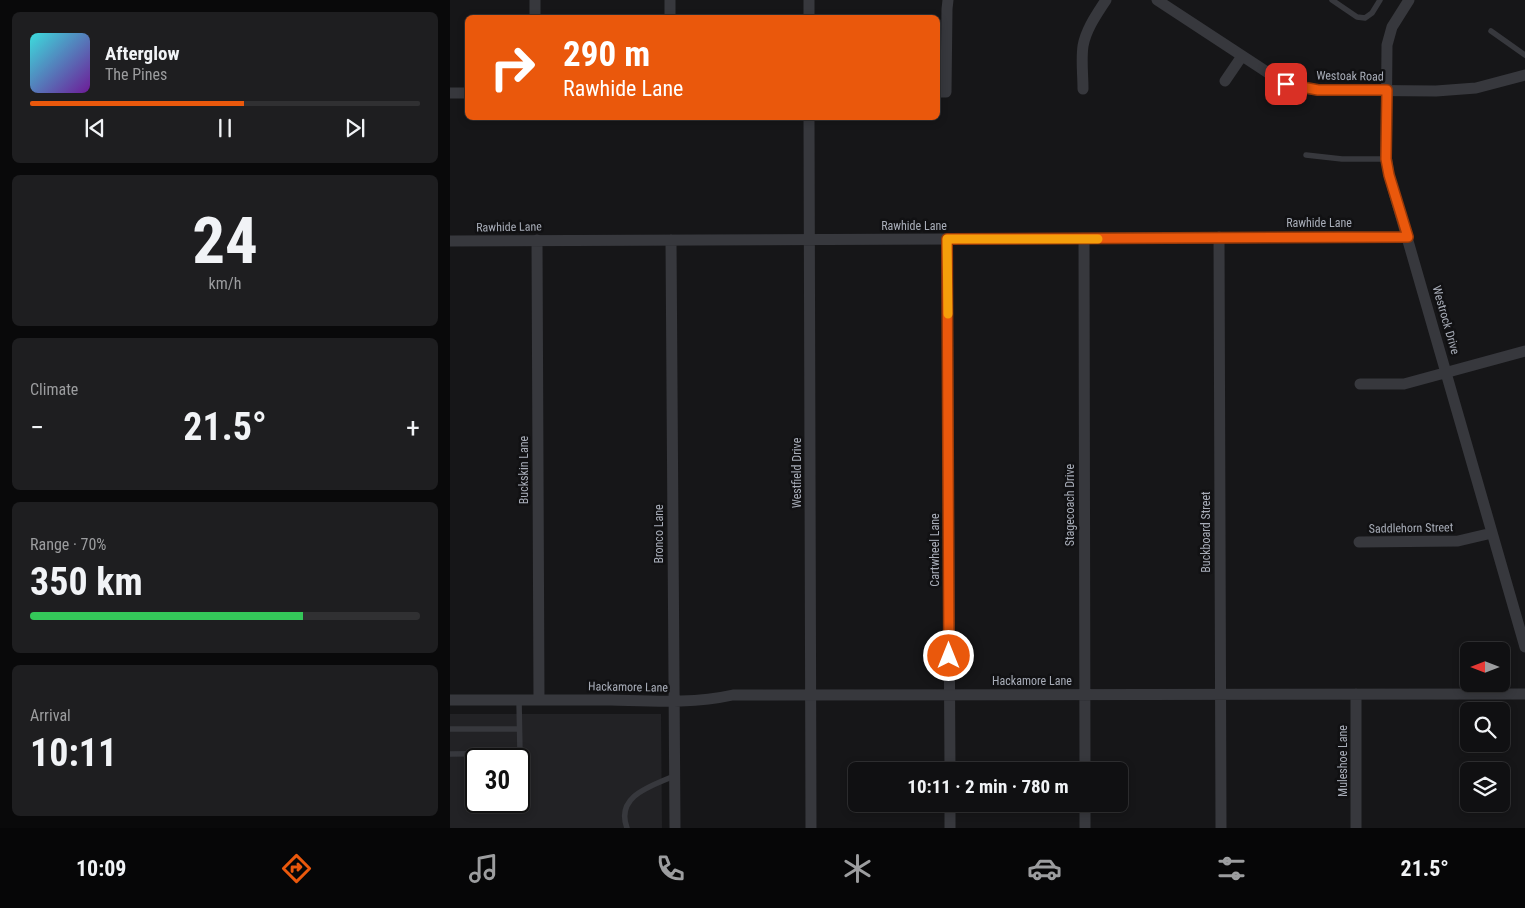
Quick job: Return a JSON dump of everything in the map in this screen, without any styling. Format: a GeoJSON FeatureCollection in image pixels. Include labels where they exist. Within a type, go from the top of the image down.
{"type":"FeatureCollection","features":[{"type":"Feature","properties":{"kind":"street"},"geometry":{"type":"LineString","coordinates":[[535,0],[535,15]]}},
{"type":"Feature","properties":{"kind":"street"},"geometry":{"type":"LineString","coordinates":[[670,0],[670,15]]}},
{"type":"Feature","properties":{"kind":"street"},"geometry":{"type":"LineString","coordinates":[[809,0],[809,15]]}},
{"type":"Feature","properties":{"kind":"street"},"geometry":{"type":"LineString","coordinates":[[942,92],[948,0]]}},
{"type":"Feature","properties":{"kind":"street"},"geometry":{"type":"LineString","coordinates":[[1084,89],[1083,60],[1085,39],[1093,20],[1106,0]]}},
{"type":"Feature","properties":{"kind":"street","name":"Westoak Road"},"geometry":{"type":"LineString","coordinates":[[1157,0],[1279,80],[1294,87],[1318,90],[1436,91],[1476,88],[1525,75]]}},
{"type":"Feature","properties":{"kind":"street","name":"Westrock Drive"},"geometry":{"type":"LineString","coordinates":[[1409,0],[1397,17],[1389,36],[1387,54],[1386,159],[1525,647]]}},
{"type":"Feature","properties":{"kind":"street"},"geometry":{"type":"LineString","coordinates":[[1225,81],[1242,56]]}},
{"type":"Feature","properties":{"kind":"street"},"geometry":{"type":"LineString","coordinates":[[450,93],[465,93]]}},
{"type":"Feature","properties":{"kind":"street","name":"Westfield Drive"},"geometry":{"type":"LineString","coordinates":[[809,120],[811,828]]}},
{"type":"Feature","properties":{"kind":"street","name":"Buckboard Street"},"geometry":{"type":"LineString","coordinates":[[1219,237],[1221,828]]}},
{"type":"Feature","properties":{"kind":"street","name":"Rawhide Lane"},"geometry":{"type":"LineString","coordinates":[[450,241],[1408,237]]}},
{"type":"Feature","properties":{"kind":"street","name":"Cartwheel Lane"},"geometry":{"type":"LineString","coordinates":[[947,239],[950,762]]}},
{"type":"Feature","properties":{"kind":"street","name":"Stagecoach Drive"},"geometry":{"type":"LineString","coordinates":[[1084,239],[1085,762]]}},
{"type":"Feature","properties":{"kind":"street","name":"Buckskin Lane"},"geometry":{"type":"LineString","coordinates":[[537,240],[539,700]]}},
{"type":"Feature","properties":{"kind":"street","name":"Bronco Lane"},"geometry":{"type":"LineString","coordinates":[[671,240],[675,828]]}},
{"type":"Feature","properties":{"kind":"street"},"geometry":{"type":"LineString","coordinates":[[1360,384],[1404,384],[1525,351]]}},
{"type":"Feature","properties":{"kind":"street","name":"Saddlehorn Street"},"geometry":{"type":"LineString","coordinates":[[1358,542],[1458,541],[1492,533]]}},
{"type":"Feature","properties":{"kind":"street","name":"Muleshoe Lane"},"geometry":{"type":"LineString","coordinates":[[1356,694],[1356,828]]}},
{"type":"Feature","properties":{"kind":"street","name":"Hackamore Lane"},"geometry":{"type":"LineString","coordinates":[[450,700],[674,702],[733,695],[1525,694]]}},
{"type":"Feature","properties":{"kind":"street"},"geometry":{"type":"LineString","coordinates":[[950,812],[950,828]]}},
{"type":"Feature","properties":{"kind":"street"},"geometry":{"type":"LineString","coordinates":[[1085,812],[1085,828]]}},
{"type":"Feature","properties":{"kind":"lane"},"geometry":{"type":"LineString","coordinates":[[1332,0],[1357,17],[1365,18],[1372,13],[1380,0]]}},
{"type":"Feature","properties":{"kind":"lane"},"geometry":{"type":"LineString","coordinates":[[1491,31],[1525,55]]}},
{"type":"Feature","properties":{"kind":"lane"},"geometry":{"type":"LineString","coordinates":[[1306,155],[1342,159],[1386,159]]}},
{"type":"Feature","properties":{"kind":"lane"},"geometry":{"type":"LineString","coordinates":[[450,754],[520,753],[519,700]]}},
{"type":"Feature","properties":{"kind":"lane"},"geometry":{"type":"LineString","coordinates":[[450,729],[519,729]]}},
{"type":"Feature","properties":{"kind":"lane"},"geometry":{"type":"LineString","coordinates":[[627,828],[623,818],[626,805],[640,792],[674,776]]}},
{"type":"Feature","properties":{"kind":"shaded area"},"geometry":{"type":"Polygon","coordinates":[[[450,714],[661,714],[662,828],[450,828],[450,714]]]}},
{"type":"Feature","properties":{"kind":"slow traffic"},"geometry":{"type":"LineString","coordinates":[[948,314],[947,239],[1098,239]]}},
{"type":"Feature","properties":{"kind":"route"},"geometry":{"type":"LineString","coordinates":[[949,656],[947,239],[1408,237],[1386,159],[1387,90],[1318,90],[1286,84]]}}]}
